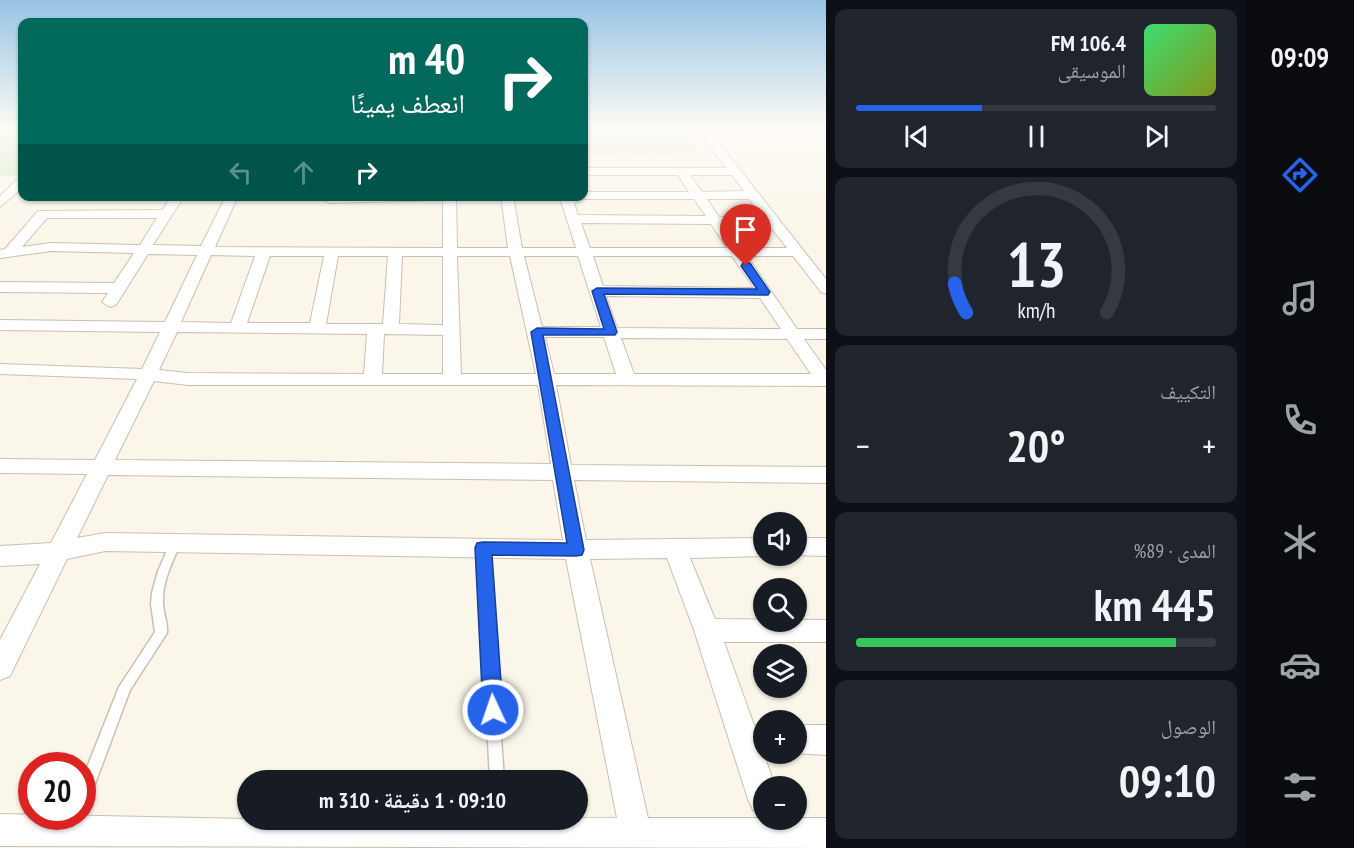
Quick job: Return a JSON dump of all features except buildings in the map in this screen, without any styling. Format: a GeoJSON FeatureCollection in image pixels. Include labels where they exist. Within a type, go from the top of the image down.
{"type":"FeatureCollection","features":[{"type":"Feature","properties":{"kind":"street"},"geometry":{"type":"LineString","coordinates":[[731,167],[826,289]]}},
{"type":"Feature","properties":{"kind":"street"},"geometry":{"type":"LineString","coordinates":[[588,171],[735,172]]}},
{"type":"Feature","properties":{"kind":"street"},"geometry":{"type":"LineString","coordinates":[[682,172],[825,380]]}},
{"type":"Feature","properties":{"kind":"street"},"geometry":{"type":"LineString","coordinates":[[8,180],[18,180]]}},
{"type":"Feature","properties":{"kind":"street"},"geometry":{"type":"LineString","coordinates":[[0,203],[18,184]]}},
{"type":"Feature","properties":{"kind":"street"},"geometry":{"type":"LineString","coordinates":[[588,196],[752,195]]}},
{"type":"Feature","properties":{"kind":"street"},"geometry":{"type":"LineString","coordinates":[[111,302],[175,201]]}},
{"type":"Feature","properties":{"kind":"street"},"geometry":{"type":"LineString","coordinates":[[0,667],[148,375],[230,201]]}},
{"type":"Feature","properties":{"kind":"street"},"geometry":{"type":"LineString","coordinates":[[450,201],[452,378]]}},
{"type":"Feature","properties":{"kind":"street"},"geometry":{"type":"LineString","coordinates":[[508,201],[516,252],[537,332],[546,378],[576,550],[638,842]]}},
{"type":"Feature","properties":{"kind":"street"},"geometry":{"type":"LineString","coordinates":[[567,201],[626,378]]}},
{"type":"Feature","properties":{"kind":"street"},"geometry":{"type":"LineString","coordinates":[[6,252],[43,214],[166,214]]}},
{"type":"Feature","properties":{"kind":"street"},"geometry":{"type":"LineString","coordinates":[[573,219],[772,221]]}},
{"type":"Feature","properties":{"kind":"street"},"geometry":{"type":"LineString","coordinates":[[6,252],[51,247],[264,252],[796,252]]}},
{"type":"Feature","properties":{"kind":"street"},"geometry":{"type":"LineString","coordinates":[[237,329],[264,252]]}},
{"type":"Feature","properties":{"kind":"street"},"geometry":{"type":"LineString","coordinates":[[317,330],[332,252]]}},
{"type":"Feature","properties":{"kind":"street"},"geometry":{"type":"LineString","coordinates":[[373,379],[395,252]]}},
{"type":"Feature","properties":{"kind":"street"},"geometry":{"type":"LineString","coordinates":[[0,287],[119,288]]}},
{"type":"Feature","properties":{"kind":"street"},"geometry":{"type":"LineString","coordinates":[[597,291],[764,292]]}},
{"type":"Feature","properties":{"kind":"street"},"geometry":{"type":"LineString","coordinates":[[0,325],[451,330]]}},
{"type":"Feature","properties":{"kind":"street"},"geometry":{"type":"LineString","coordinates":[[537,332],[826,334]]}},
{"type":"Feature","properties":{"kind":"street"},"geometry":{"type":"LineString","coordinates":[[0,369],[110,371],[188,379],[825,380]]}},
{"type":"Feature","properties":{"kind":"street"},"geometry":{"type":"LineString","coordinates":[[0,466],[826,475]]}},
{"type":"Feature","properties":{"kind":"street"},"geometry":{"type":"LineString","coordinates":[[0,556],[27,556],[105,542],[576,550],[753,548]]}},
{"type":"Feature","properties":{"kind":"street"},"geometry":{"type":"LineString","coordinates":[[807,547],[826,547]]}},
{"type":"Feature","properties":{"kind":"street"},"geometry":{"type":"LineString","coordinates":[[675,549],[753,740]]}},
{"type":"Feature","properties":{"kind":"street"},"geometry":{"type":"LineString","coordinates":[[707,630],[826,631]]}},
{"type":"Feature","properties":{"kind":"street"},"geometry":{"type":"LineString","coordinates":[[807,740],[826,740]]}},
{"type":"Feature","properties":{"kind":"street"},"geometry":{"type":"LineString","coordinates":[[0,830],[501,834],[638,842],[776,834],[826,834]]}},
{"type":"Feature","properties":{"kind":"lane"},"geometry":{"type":"LineString","coordinates":[[96,763],[125,687],[161,633],[163,624],[157,603],[158,594],[175,544]]}},
{"type":"Feature","properties":{"kind":"lane"},"geometry":{"type":"LineString","coordinates":[[483,548],[496,770]]}},
{"type":"Feature","properties":{"kind":"green space"},"geometry":{"type":"Polygon","coordinates":[[[0,167],[18,167],[18,175],[0,176],[0,167]]]}},
{"type":"Feature","properties":{"kind":"route"},"geometry":{"type":"LineString","coordinates":[[493,710],[483,548],[576,550],[537,332],[611,332],[597,291],[764,292],[746,266]]}}]}
